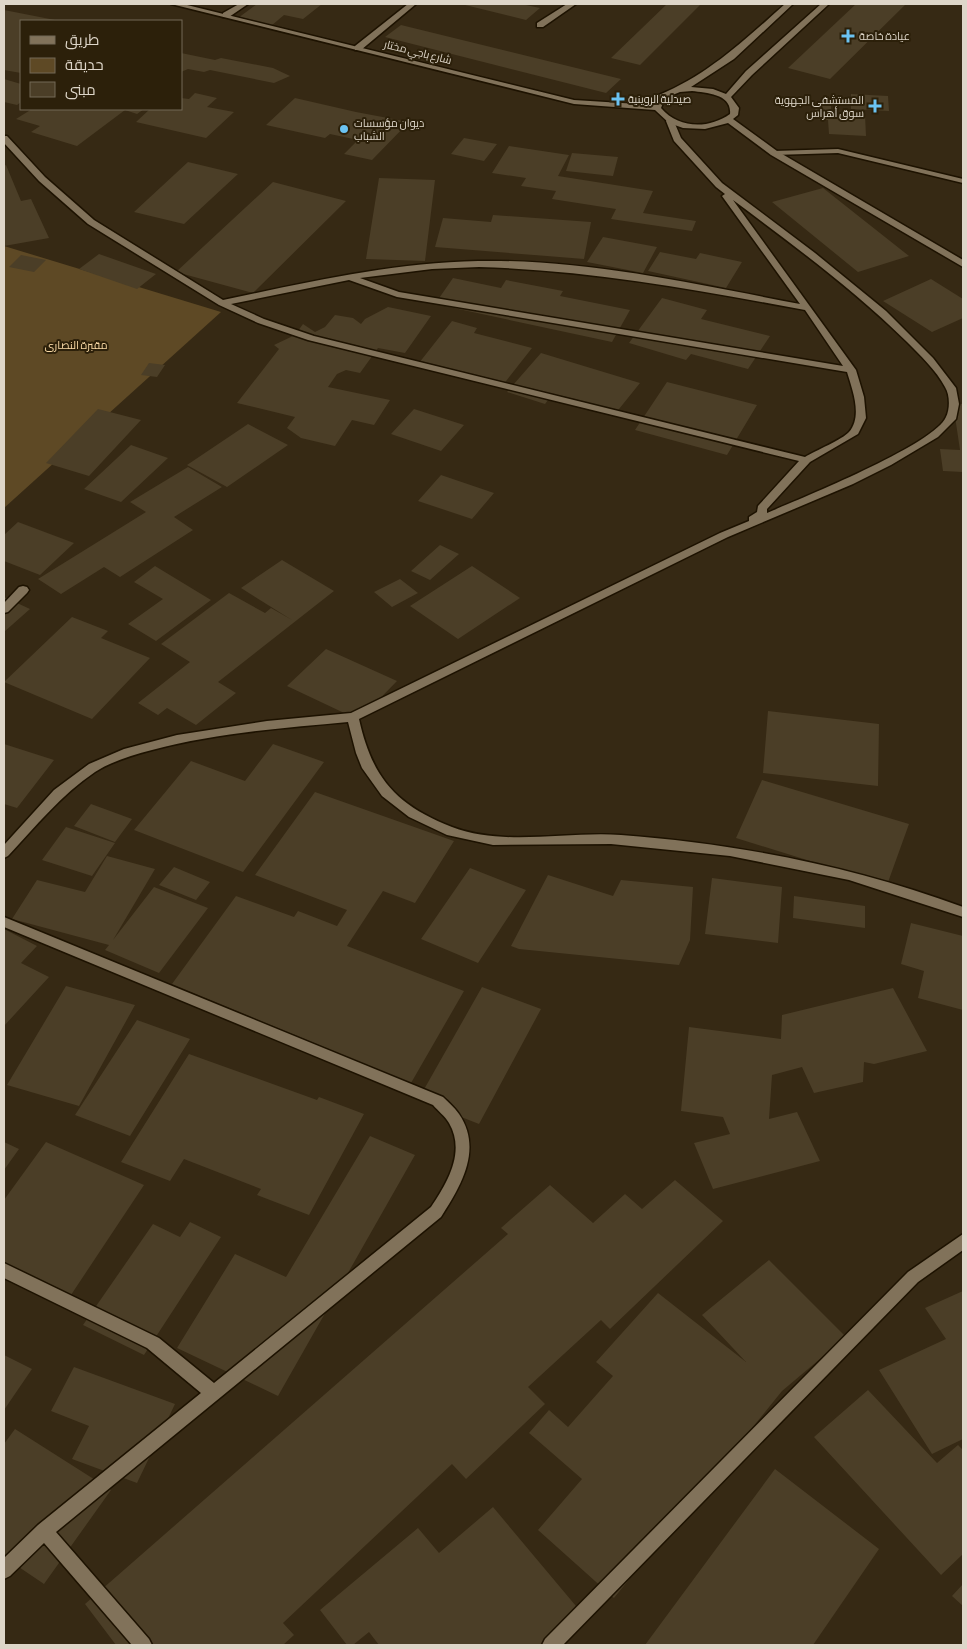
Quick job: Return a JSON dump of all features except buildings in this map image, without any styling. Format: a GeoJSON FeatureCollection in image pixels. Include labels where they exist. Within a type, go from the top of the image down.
{"type":"FeatureCollection","features":[{"type":"Feature","properties":{"kind":"street","name":"شارع باجي مختار"},"geometry":{"type":"LineString","coordinates":[[175,4],[574,102],[657,108]]}},
{"type":"Feature","properties":{"kind":"street"},"geometry":{"type":"LineString","coordinates":[[226,16],[244,4]]}},
{"type":"Feature","properties":{"kind":"street"},"geometry":{"type":"LineString","coordinates":[[358,48],[412,4]]}},
{"type":"Feature","properties":{"kind":"street"},"geometry":{"type":"LineString","coordinates":[[540,25],[572,4]]}},
{"type":"Feature","properties":{"kind":"street"},"geometry":{"type":"LineString","coordinates":[[679,90],[704,90],[727,97],[733,102],[736,109],[734,115],[729,120],[707,127],[681,125],[661,115],[657,108],[662,97],[679,90],[731,57],[790,4]]}},
{"type":"Feature","properties":{"kind":"street"},"geometry":{"type":"LineString","coordinates":[[727,97],[749,73],[825,4]]}},
{"type":"Feature","properties":{"kind":"street"},"geometry":{"type":"LineString","coordinates":[[729,120],[774,153],[963,264]]}},
{"type":"Feature","properties":{"kind":"street"},"geometry":{"type":"LineString","coordinates":[[4,853],[58,793],[93,767],[128,752],[177,738],[267,725],[353,717],[724,535],[762,514],[762,508],[806,460],[853,434],[861,418],[859,397],[851,370],[719,185],[676,139],[670,121]]}},
{"type":"Feature","properties":{"kind":"street"},"geometry":{"type":"LineString","coordinates":[[4,138],[42,180],[92,222],[222,303],[261,320],[311,338],[806,460]]}},
{"type":"Feature","properties":{"kind":"street"},"geometry":{"type":"LineString","coordinates":[[774,153],[838,151],[963,181]]}},
{"type":"Feature","properties":{"kind":"street"},"geometry":{"type":"LineString","coordinates":[[719,185],[812,255],[883,313],[930,360],[951,388],[954,404],[951,419],[934,436],[913,448],[849,482],[724,535]]}},
{"type":"Feature","properties":{"kind":"street"},"geometry":{"type":"LineString","coordinates":[[222,303],[349,277],[431,266],[494,264],[616,274],[808,308]]}},
{"type":"Feature","properties":{"kind":"street"},"geometry":{"type":"LineString","coordinates":[[349,277],[397,294],[851,370]]}},
{"type":"Feature","properties":{"kind":"street"},"geometry":{"type":"LineString","coordinates":[[4,608],[23,590]]}},
{"type":"Feature","properties":{"kind":"street"},"geometry":{"type":"LineString","coordinates":[[353,717],[366,767],[389,798],[432,824],[482,841],[538,842],[599,839],[654,843],[766,857],[910,891],[963,912]]}},
{"type":"Feature","properties":{"kind":"street"},"geometry":{"type":"LineString","coordinates":[[4,922],[438,1101],[456,1121],[464,1152],[455,1184],[436,1212],[44,1531],[4,1570]]}},
{"type":"Feature","properties":{"kind":"street"},"geometry":{"type":"LineString","coordinates":[[551,1645],[913,1277],[963,1241]]}},
{"type":"Feature","properties":{"kind":"street"},"geometry":{"type":"LineString","coordinates":[[4,1270],[152,1344],[214,1393]]}},
{"type":"Feature","properties":{"kind":"street"},"geometry":{"type":"LineString","coordinates":[[44,1531],[143,1645]]}},
{"type":"Feature","properties":{"kind":"green space","name":"مقبرة النصارى"},"geometry":{"type":"Polygon","coordinates":[[[4,246],[221,312],[4,508],[4,246]]]}},
{"type":"Feature","properties":{"kind":"place","name":"عيادة خاصة"},"geometry":{"type":"Point","coordinates":[848,36]}},
{"type":"Feature","properties":{"kind":"place","name":"صيدلية الروينية"},"geometry":{"type":"Point","coordinates":[618,99]}},
{"type":"Feature","properties":{"kind":"place","name":"المستشفى الجهوية سوق أهراس"},"geometry":{"type":"Point","coordinates":[875,106]}},
{"type":"Feature","properties":{"kind":"place","name":"ديوان مؤسسات الشباب"},"geometry":{"type":"Point","coordinates":[344,129]}}]}
